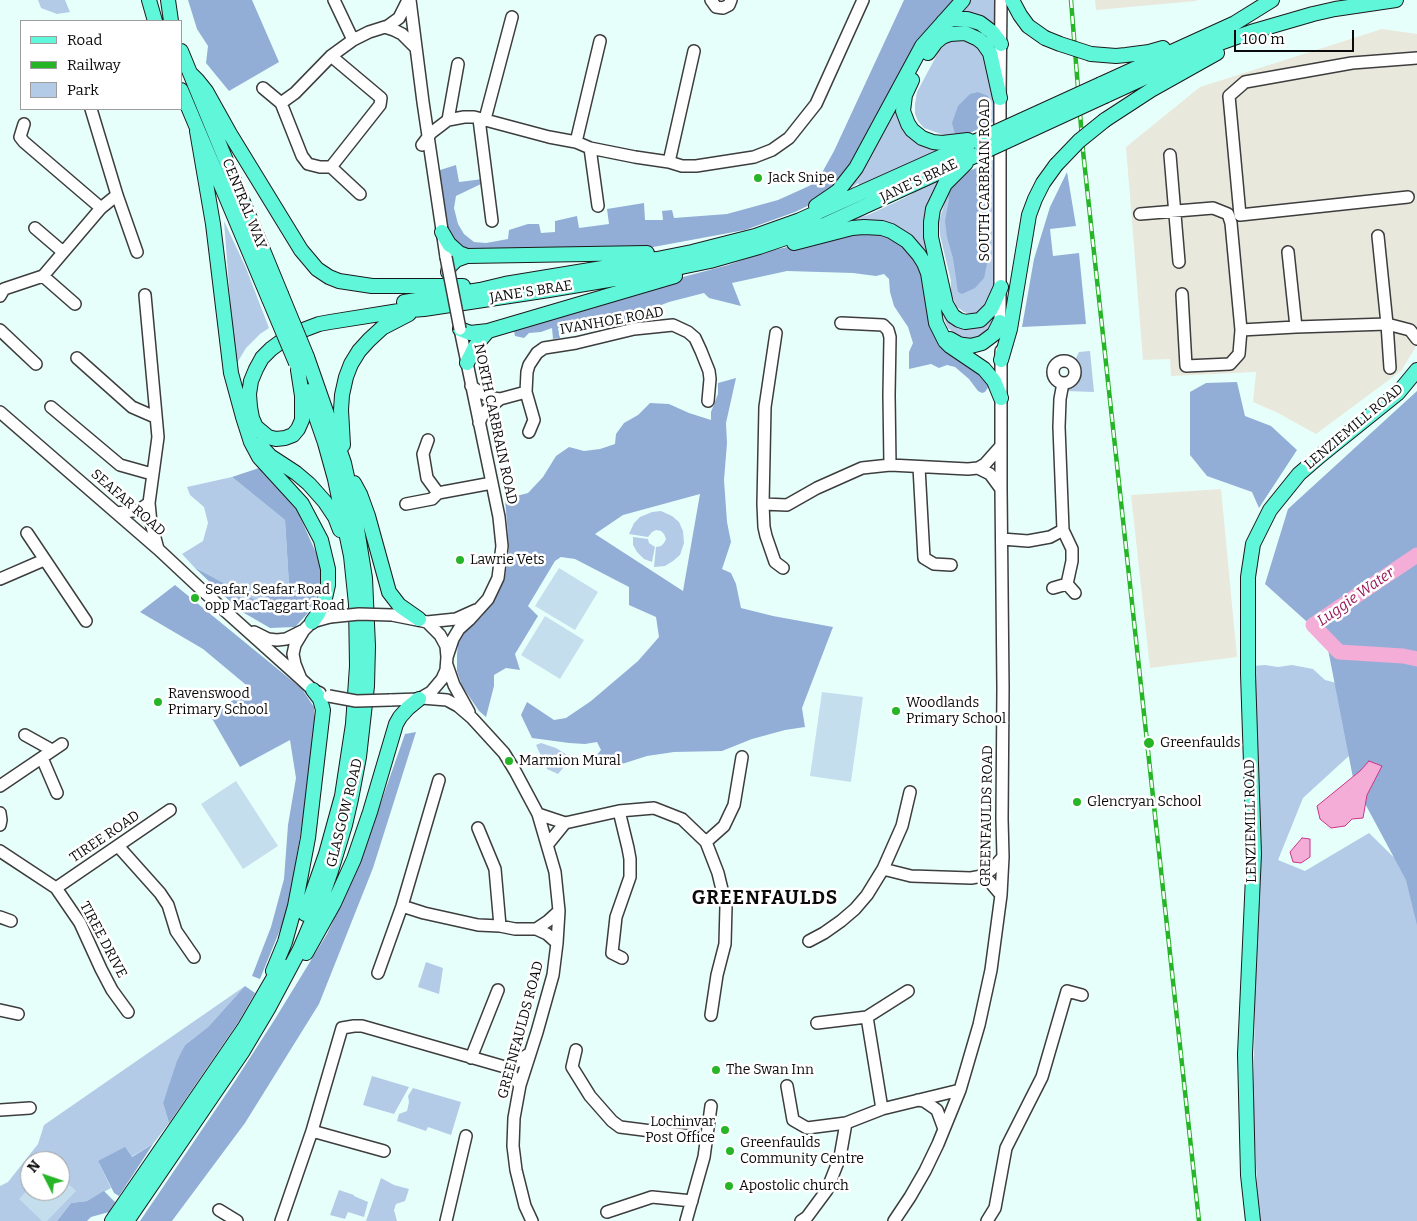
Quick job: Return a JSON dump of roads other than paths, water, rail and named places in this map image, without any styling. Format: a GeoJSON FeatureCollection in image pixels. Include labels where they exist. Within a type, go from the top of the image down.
{"type":"FeatureCollection","features":[{"type":"Feature","properties":{"kind":"main road"},"geometry":{"type":"LineString","coordinates":[[149,0],[155,20]]}},
{"type":"Feature","properties":{"kind":"main road"},"geometry":{"type":"LineString","coordinates":[[168,0],[172,20]]}},
{"type":"Feature","properties":{"kind":"main road"},"geometry":{"type":"LineString","coordinates":[[779,228],[830,198],[847,180],[863,156],[922,46],[963,0]]}},
{"type":"Feature","properties":{"kind":"main road"},"geometry":{"type":"LineString","coordinates":[[1012,0],[1028,26],[1045,38],[1091,54],[1116,56],[1149,52],[1235,23]]}},
{"type":"Feature","properties":{"kind":"main road","name":"JANE'S BRAE"},"geometry":{"type":"LineString","coordinates":[[424,309],[662,271],[710,261],[824,225],[976,148],[1103,90],[1235,23],[1272,0]]}},
{"type":"Feature","properties":{"kind":"main road","name":"JANE'S BRAE"},"geometry":{"type":"LineString","coordinates":[[1103,90],[1220,43],[1273,25],[1335,9],[1396,0]]}},
{"type":"Feature","properties":{"kind":"main road"},"geometry":{"type":"LineString","coordinates":[[943,22],[967,19],[980,23],[992,32],[1001,44]]}},
{"type":"Feature","properties":{"kind":"main road"},"geometry":{"type":"LineString","coordinates":[[1001,360],[1013,313],[1029,215],[1039,191],[1056,165],[1079,141],[1105,120],[1151,90],[1232,45],[1273,25]]}},
{"type":"Feature","properties":{"kind":"main road"},"geometry":{"type":"LineString","coordinates":[[1000,98],[990,54],[983,43],[972,35],[957,33],[942,37],[923,60],[905,95],[904,111],[908,124],[917,135],[933,142],[942,143],[968,140],[976,148],[945,184],[939,195],[931,222],[932,237],[946,304],[953,316],[965,322],[980,320],[991,309],[1001,288]]}},
{"type":"Feature","properties":{"kind":"main road","name":"CENTRAL WAY"},"geometry":{"type":"LineString","coordinates":[[182,53],[300,363]]}},
{"type":"Feature","properties":{"kind":"main road"},"geometry":{"type":"LineString","coordinates":[[190,73],[206,91],[300,250],[317,269],[339,281],[372,286],[505,284]]}},
{"type":"Feature","properties":{"kind":"main road","name":"CENTRAL WAY"},"geometry":{"type":"LineString","coordinates":[[182,92],[197,130],[275,297]]}},
{"type":"Feature","properties":{"kind":"main road"},"geometry":{"type":"LineString","coordinates":[[197,130],[213,224],[231,373],[243,417],[251,442],[259,457],[302,504],[321,540],[328,568],[328,585],[324,607],[308,626]]}},
{"type":"Feature","properties":{"kind":"main road","name":"JANE'S BRAE"},"geometry":{"type":"LineString","coordinates":[[505,284],[692,252],[755,236],[800,220],[891,181],[976,148]]}},
{"type":"Feature","properties":{"kind":"main road"},"geometry":{"type":"LineString","coordinates":[[759,247],[797,242],[852,228],[882,228],[892,231],[907,241],[924,263],[928,273],[936,323],[945,341],[989,374],[1001,398]]}},
{"type":"Feature","properties":{"kind":"main road"},"geometry":{"type":"LineString","coordinates":[[443,237],[459,253],[448,272]]}},
{"type":"Feature","properties":{"kind":"main road"},"geometry":{"type":"LineString","coordinates":[[456,258],[692,252]]}},
{"type":"Feature","properties":{"kind":"main road"},"geometry":{"type":"LineString","coordinates":[[460,329],[470,333],[488,331],[675,276],[693,270],[710,261]]}},
{"type":"Feature","properties":{"kind":"main road"},"geometry":{"type":"LineString","coordinates":[[239,400],[243,379],[255,354],[272,337],[288,328],[314,318],[480,290],[505,284]]}},
{"type":"Feature","properties":{"kind":"main road"},"geometry":{"type":"LineString","coordinates":[[300,363],[302,420],[293,435],[276,439],[268,437],[256,427],[250,407],[249,394],[256,369],[262,358],[280,342],[290,335],[319,324],[399,311],[424,309]]}},
{"type":"Feature","properties":{"kind":"main road"},"geometry":{"type":"LineString","coordinates":[[423,621],[399,605],[389,592],[360,494],[344,465],[341,403],[346,377],[351,364],[368,340],[382,328],[406,315],[424,309]]}},
{"type":"Feature","properties":{"kind":"main road"},"geometry":{"type":"LineString","coordinates":[[942,335],[959,344],[976,345],[994,334],[1000,322]]}},
{"type":"Feature","properties":{"kind":"main road"},"geometry":{"type":"LineString","coordinates":[[467,363],[476,345],[488,331]]}},
{"type":"Feature","properties":{"kind":"main road","name":"GLASGOW ROAD"},"geometry":{"type":"LineString","coordinates":[[135,1198],[242,1051],[268,1009],[300,949],[321,900],[345,825],[359,757],[365,712],[368,665],[365,578],[353,504],[344,465],[300,363]]}},
{"type":"Feature","properties":{"kind":"main road","name":"GLASGOW ROAD"},"geometry":{"type":"LineString","coordinates":[[112,1221],[126,1216],[135,1198],[263,998],[287,954],[304,918],[326,854],[342,796],[353,724],[358,666],[356,604],[351,556],[333,470],[300,363]]}},
{"type":"Feature","properties":{"kind":"main road","name":"LENZIEMILL ROAD"},"geometry":{"type":"LineString","coordinates":[[1253,1221],[1248,1175],[1245,1054],[1254,854],[1248,674],[1248,576],[1253,544],[1270,510],[1299,474],[1398,393],[1417,370]]}},
{"type":"Feature","properties":{"kind":"main road"},"geometry":{"type":"LineString","coordinates":[[248,432],[270,456],[296,473],[325,502],[335,517],[351,556]]}},
{"type":"Feature","properties":{"kind":"main road"},"geometry":{"type":"LineString","coordinates":[[263,998],[285,942],[295,906],[308,838],[323,710],[320,699],[313,690]]}},
{"type":"Feature","properties":{"kind":"main road"},"geometry":{"type":"LineString","coordinates":[[242,1051],[298,968],[334,903],[359,847],[396,724],[408,708],[421,698]]}},
{"type":"Feature","properties":{"kind":"street"},"geometry":{"type":"LineString","coordinates":[[334,0],[354,40]]}},
{"type":"Feature","properties":{"kind":"street"},"geometry":{"type":"LineString","coordinates":[[711,0],[716,7],[723,8],[729,5],[731,0]]}},
{"type":"Feature","properties":{"kind":"street"},"geometry":{"type":"LineString","coordinates":[[415,102],[432,117],[446,121],[464,117],[482,119],[549,137],[576,142],[590,148],[682,166],[696,166],[754,157],[772,150],[789,138],[816,104],[863,0]]}},
{"type":"Feature","properties":{"kind":"street","name":"SOUTH CARBRAIN ROAD"},"geometry":{"type":"LineString","coordinates":[[1001,0],[1001,360]]}},
{"type":"Feature","properties":{"kind":"street"},"geometry":{"type":"LineString","coordinates":[[281,103],[296,93],[331,56],[354,40],[369,32],[385,27],[399,18],[406,2]]}},
{"type":"Feature","properties":{"kind":"street"},"geometry":{"type":"LineString","coordinates":[[406,2],[424,110],[425,141]]}},
{"type":"Feature","properties":{"kind":"street"},"geometry":{"type":"LineString","coordinates":[[492,221],[483,155],[482,119],[512,17]]}},
{"type":"Feature","properties":{"kind":"street"},"geometry":{"type":"LineString","coordinates":[[385,27],[402,34],[412,44],[415,102],[425,141],[443,237],[456,258]]}},
{"type":"Feature","properties":{"kind":"street"},"geometry":{"type":"LineString","coordinates":[[576,142],[600,41]]}},
{"type":"Feature","properties":{"kind":"street"},"geometry":{"type":"LineString","coordinates":[[669,162],[694,52]]}},
{"type":"Feature","properties":{"kind":"street"},"geometry":{"type":"LineString","coordinates":[[331,56],[381,98],[380,105],[374,114],[331,167]]}},
{"type":"Feature","properties":{"kind":"street"},"geometry":{"type":"LineString","coordinates":[[1414,196],[1240,215],[1229,96],[1245,82],[1352,63],[1417,58]]}},
{"type":"Feature","properties":{"kind":"street"},"geometry":{"type":"LineString","coordinates":[[425,141],[446,121],[458,64]]}},
{"type":"Feature","properties":{"kind":"street"},"geometry":{"type":"LineString","coordinates":[[263,88],[281,103],[302,156],[308,164],[331,167],[360,194]]}},
{"type":"Feature","properties":{"kind":"street"},"geometry":{"type":"LineString","coordinates":[[91,110],[117,195],[137,252]]}},
{"type":"Feature","properties":{"kind":"street"},"geometry":{"type":"LineString","coordinates":[[24,124],[20,137],[24,142],[101,208]]}},
{"type":"Feature","properties":{"kind":"street"},"geometry":{"type":"LineString","coordinates":[[590,148],[598,206]]}},
{"type":"Feature","properties":{"kind":"street"},"geometry":{"type":"LineString","coordinates":[[1170,155],[1179,262]]}},
{"type":"Feature","properties":{"kind":"street"},"geometry":{"type":"LineString","coordinates":[[1,289],[43,276],[101,208],[117,195]]}},
{"type":"Feature","properties":{"kind":"street"},"geometry":{"type":"LineString","coordinates":[[1140,214],[1213,208],[1228,214],[1232,223],[1241,330],[1239,354],[1230,364],[1186,366],[1182,294]]}},
{"type":"Feature","properties":{"kind":"street"},"geometry":{"type":"LineString","coordinates":[[35,228],[63,252]]}},
{"type":"Feature","properties":{"kind":"street"},"geometry":{"type":"LineString","coordinates":[[1378,236],[1390,368]]}},
{"type":"Feature","properties":{"kind":"street"},"geometry":{"type":"LineString","coordinates":[[1288,252],[1296,327]]}},
{"type":"Feature","properties":{"kind":"street","name":"NORTH CARBRAIN ROAD"},"geometry":{"type":"LineString","coordinates":[[447,660],[453,639],[460,629],[481,608],[498,578],[502,546],[499,517],[448,272]]}},
{"type":"Feature","properties":{"kind":"street"},"geometry":{"type":"LineString","coordinates":[[43,276],[75,304]]}},
{"type":"Feature","properties":{"kind":"street"},"geometry":{"type":"LineString","coordinates":[[145,295],[158,437],[152,474],[151,523],[158,548]]}},
{"type":"Feature","properties":{"kind":"street"},"geometry":{"type":"LineString","coordinates":[[841,323],[882,325],[888,330],[890,336],[890,465]]}},
{"type":"Feature","properties":{"kind":"street"},"geometry":{"type":"LineString","coordinates":[[1241,330],[1387,324],[1410,330],[1417,338]]}},
{"type":"Feature","properties":{"kind":"street","name":"IVANHOE ROAD"},"geometry":{"type":"LineString","coordinates":[[530,432],[534,420],[526,392],[527,372],[529,365],[537,354],[544,348],[634,330],[673,326],[688,332],[695,338],[709,371],[708,401]]}},
{"type":"Feature","properties":{"kind":"street"},"geometry":{"type":"LineString","coordinates":[[0,330],[36,364]]}},
{"type":"Feature","properties":{"kind":"street"},"geometry":{"type":"LineString","coordinates":[[776,333],[765,407],[763,504],[764,527],[769,545],[775,562],[783,568]]}},
{"type":"Feature","properties":{"kind":"street"},"geometry":{"type":"LineString","coordinates":[[76,358],[132,407],[155,417]]}},
{"type":"Feature","properties":{"kind":"street","name":"GREENFAULDS ROAD"},"geometry":{"type":"LineString","coordinates":[[894,1221],[925,1171],[960,1090],[979,1025],[991,970],[1001,895],[1003,857],[1003,697],[1001,360]]}},
{"type":"Feature","properties":{"kind":"street"},"geometry":{"type":"LineString","coordinates":[[1063,383],[1058,427],[1063,530],[1072,549],[1072,561],[1067,584]]}},
{"type":"Feature","properties":{"kind":"street"},"geometry":{"type":"LineString","coordinates":[[471,386],[487,396],[500,399]]}},
{"type":"Feature","properties":{"kind":"street"},"geometry":{"type":"LineString","coordinates":[[479,423],[488,408],[500,399],[526,392]]}},
{"type":"Feature","properties":{"kind":"street"},"geometry":{"type":"LineString","coordinates":[[51,407],[120,465],[152,474]]}},
{"type":"Feature","properties":{"kind":"street","name":"SEAFAR ROAD"},"geometry":{"type":"LineString","coordinates":[[0,412],[158,548],[301,679]]}},
{"type":"Feature","properties":{"kind":"street"},"geometry":{"type":"LineString","coordinates":[[428,440],[423,454],[427,478],[438,493]]}},
{"type":"Feature","properties":{"kind":"street"},"geometry":{"type":"LineString","coordinates":[[763,504],[787,505],[817,488],[862,468],[890,465],[968,470],[978,468],[985,464],[1001,446]]}},
{"type":"Feature","properties":{"kind":"street"},"geometry":{"type":"LineString","coordinates":[[919,467],[924,558],[934,564],[950,565]]}},
{"type":"Feature","properties":{"kind":"street"},"geometry":{"type":"LineString","coordinates":[[978,468],[990,474],[1001,489]]}},
{"type":"Feature","properties":{"kind":"street"},"geometry":{"type":"LineString","coordinates":[[406,504],[432,499],[438,493],[492,483]]}},
{"type":"Feature","properties":{"kind":"street"},"geometry":{"type":"LineString","coordinates":[[117,514],[139,510],[150,503]]}},
{"type":"Feature","properties":{"kind":"street"},"geometry":{"type":"LineString","coordinates":[[1002,539],[1028,541],[1050,537],[1063,530]]}},
{"type":"Feature","properties":{"kind":"street"},"geometry":{"type":"LineString","coordinates":[[27,533],[86,621]]}},
{"type":"Feature","properties":{"kind":"street"},"geometry":{"type":"LineString","coordinates":[[0,579],[44,560]]}},
{"type":"Feature","properties":{"kind":"street"},"geometry":{"type":"LineString","coordinates":[[1053,588],[1067,584]]}},
{"type":"Feature","properties":{"kind":"street"},"geometry":{"type":"LineString","coordinates":[[1067,584],[1075,593]]}},
{"type":"Feature","properties":{"kind":"street"},"geometry":{"type":"LineString","coordinates":[[423,621],[440,635],[446,646],[447,660],[446,670],[442,679],[431,692],[421,698],[356,701],[329,696],[313,690],[301,679],[293,654],[295,645],[308,626],[330,617],[359,614],[392,614],[423,621],[456,619],[481,608]]}},
{"type":"Feature","properties":{"kind":"street","name":"SEAFAR ROAD"},"geometry":{"type":"LineString","coordinates":[[234,619],[258,635],[277,640],[286,639],[308,626]]}},
{"type":"Feature","properties":{"kind":"street","name":"GREENFAULDS ROAD"},"geometry":{"type":"LineString","coordinates":[[447,660],[454,685],[472,718]]}},
{"type":"Feature","properties":{"kind":"street","name":"GREENFAULDS ROAD"},"geometry":{"type":"LineString","coordinates":[[421,698],[447,700],[458,706],[472,718],[504,753],[538,814],[555,872],[559,911],[553,975],[520,1085],[514,1118],[513,1146],[516,1170],[525,1206],[532,1221]]}},
{"type":"Feature","properties":{"kind":"street"},"geometry":{"type":"LineString","coordinates":[[0,786],[57,747],[26,735]]}},
{"type":"Feature","properties":{"kind":"street"},"geometry":{"type":"LineString","coordinates":[[706,842],[724,826],[734,805],[742,757]]}},
{"type":"Feature","properties":{"kind":"street"},"geometry":{"type":"LineString","coordinates":[[42,758],[56,794]]}},
{"type":"Feature","properties":{"kind":"street"},"geometry":{"type":"LineString","coordinates":[[378,973],[402,906],[439,780]]}},
{"type":"Feature","properties":{"kind":"street"},"geometry":{"type":"LineString","coordinates":[[809,941],[841,921],[867,895],[883,869],[902,826],[910,792]]}},
{"type":"Feature","properties":{"kind":"street"},"geometry":{"type":"LineString","coordinates":[[538,814],[565,823],[619,811],[654,808],[682,819],[706,842],[718,873],[726,906],[725,944],[717,975],[711,1015]]}},
{"type":"Feature","properties":{"kind":"street","name":"TIREE ROAD"},"geometry":{"type":"LineString","coordinates":[[56,888],[170,810]]}},
{"type":"Feature","properties":{"kind":"street"},"geometry":{"type":"LineString","coordinates":[[619,811],[628,848],[630,877],[616,917],[612,953],[622,958]]}},
{"type":"Feature","properties":{"kind":"street"},"geometry":{"type":"LineString","coordinates":[[0,814],[0,825]]}},
{"type":"Feature","properties":{"kind":"street"},"geometry":{"type":"LineString","coordinates":[[548,844],[565,823]]}},
{"type":"Feature","properties":{"kind":"street"},"geometry":{"type":"LineString","coordinates":[[478,828],[495,869],[500,926]]}},
{"type":"Feature","properties":{"kind":"street"},"geometry":{"type":"LineString","coordinates":[[118,846],[160,893],[168,905],[176,931],[194,957]]}},
{"type":"Feature","properties":{"kind":"street","name":"TIREE DRIVE"},"geometry":{"type":"LineString","coordinates":[[0,851],[56,888],[80,924],[100,969],[112,990],[128,1012]]}},
{"type":"Feature","properties":{"kind":"street"},"geometry":{"type":"LineString","coordinates":[[883,869],[911,876],[971,878],[982,876],[991,870],[1003,857]]}},
{"type":"Feature","properties":{"kind":"street"},"geometry":{"type":"LineString","coordinates":[[982,876],[1001,895]]}},
{"type":"Feature","properties":{"kind":"street"},"geometry":{"type":"LineString","coordinates":[[402,906],[478,925],[536,929],[547,934],[557,943]]}},
{"type":"Feature","properties":{"kind":"street"},"geometry":{"type":"LineString","coordinates":[[536,929],[559,911]]}},
{"type":"Feature","properties":{"kind":"street"},"geometry":{"type":"LineString","coordinates":[[471,1058],[498,990]]}},
{"type":"Feature","properties":{"kind":"street"},"geometry":{"type":"LineString","coordinates":[[987,1221],[995,1208],[1006,1148],[1042,1077],[1067,990],[1082,995]]}},
{"type":"Feature","properties":{"kind":"street"},"geometry":{"type":"LineString","coordinates":[[817,1023],[867,1017],[908,991]]}},
{"type":"Feature","properties":{"kind":"street"},"geometry":{"type":"LineString","coordinates":[[0,1010],[18,1014]]}},
{"type":"Feature","properties":{"kind":"street"},"geometry":{"type":"LineString","coordinates":[[867,1017],[882,1109]]}},
{"type":"Feature","properties":{"kind":"street"},"geometry":{"type":"LineString","coordinates":[[282,1221],[312,1131],[342,1028],[362,1026],[505,1067],[520,1085]]}},
{"type":"Feature","properties":{"kind":"street"},"geometry":{"type":"LineString","coordinates":[[576,1050],[572,1067],[590,1096],[612,1121],[620,1127],[706,1138]]}},
{"type":"Feature","properties":{"kind":"street"},"geometry":{"type":"LineString","coordinates":[[505,1067],[529,1054]]}},
{"type":"Feature","properties":{"kind":"street"},"geometry":{"type":"LineString","coordinates":[[787,1086],[793,1120],[807,1128],[846,1123],[882,1109],[960,1090]]}},
{"type":"Feature","properties":{"kind":"street"},"geometry":{"type":"LineString","coordinates":[[918,1100],[924,1101],[937,1110],[944,1129]]}},
{"type":"Feature","properties":{"kind":"street"},"geometry":{"type":"LineString","coordinates":[[686,1221],[704,1158],[711,1106]]}},
{"type":"Feature","properties":{"kind":"street"},"geometry":{"type":"LineString","coordinates":[[0,1110],[30,1108]]}},
{"type":"Feature","properties":{"kind":"street"},"geometry":{"type":"LineString","coordinates":[[801,1221],[807,1217],[827,1190],[840,1157],[846,1123]]}},
{"type":"Feature","properties":{"kind":"street"},"geometry":{"type":"LineString","coordinates":[[312,1131],[384,1151]]}},
{"type":"Feature","properties":{"kind":"street"},"geometry":{"type":"LineString","coordinates":[[446,1221],[466,1136]]}},
{"type":"Feature","properties":{"kind":"street"},"geometry":{"type":"LineString","coordinates":[[608,1212],[652,1197],[692,1201]]}},
{"type":"Feature","properties":{"kind":"street"},"geometry":{"type":"LineString","coordinates":[[521,1221],[525,1206]]}},
{"type":"Feature","properties":{"kind":"street"},"geometry":{"type":"LineString","coordinates":[[219,1210],[237,1221]]}},
{"type":"Feature","properties":{"kind":"waterway","name":"Luggie Water"},"geometry":{"type":"LineString","coordinates":[[1417,555],[1313,625],[1339,652],[1403,656],[1417,659]]}},
{"type":"Feature","properties":{"kind":"railway"},"geometry":{"type":"LineString","coordinates":[[1071,0],[1083,151],[1199,1221]]}},
{"type":"Feature","properties":{"kind":"place","name":"Jack Snipe"},"geometry":{"type":"Point","coordinates":[758,178]}},
{"type":"Feature","properties":{"kind":"place","name":"Lawrie Vets"},"geometry":{"type":"Point","coordinates":[460,560]}},
{"type":"Feature","properties":{"kind":"place","name":"Seafar, Seafar Road opp MacTaggart Road"},"geometry":{"type":"Point","coordinates":[195,598]}},
{"type":"Feature","properties":{"kind":"place","name":"Ravenswood Primary School"},"geometry":{"type":"Point","coordinates":[158,702]}},
{"type":"Feature","properties":{"kind":"place","name":"Woodlands Primary School"},"geometry":{"type":"Point","coordinates":[896,711]}},
{"type":"Feature","properties":{"kind":"place","name":"Greenfaulds"},"geometry":{"type":"Point","coordinates":[1149,743]}},
{"type":"Feature","properties":{"kind":"place","name":"Marmion Mural"},"geometry":{"type":"Point","coordinates":[509,761]}},
{"type":"Feature","properties":{"kind":"place","name":"Glencryan School"},"geometry":{"type":"Point","coordinates":[1077,802]}},
{"type":"Feature","properties":{"kind":"place","name":"The Swan Inn"},"geometry":{"type":"Point","coordinates":[716,1070]}},
{"type":"Feature","properties":{"kind":"place","name":"Lochinvar Post Office"},"geometry":{"type":"Point","coordinates":[725,1130]}},
{"type":"Feature","properties":{"kind":"place","name":"Greenfaulds Community Centre"},"geometry":{"type":"Point","coordinates":[730,1151]}},
{"type":"Feature","properties":{"kind":"place","name":"Apostolic church"},"geometry":{"type":"Point","coordinates":[729,1186]}},
{"type":"Feature","properties":{"kind":"district","name":"GREENFAULDS"},"geometry":{"type":"Point","coordinates":[765,899]}}]}
